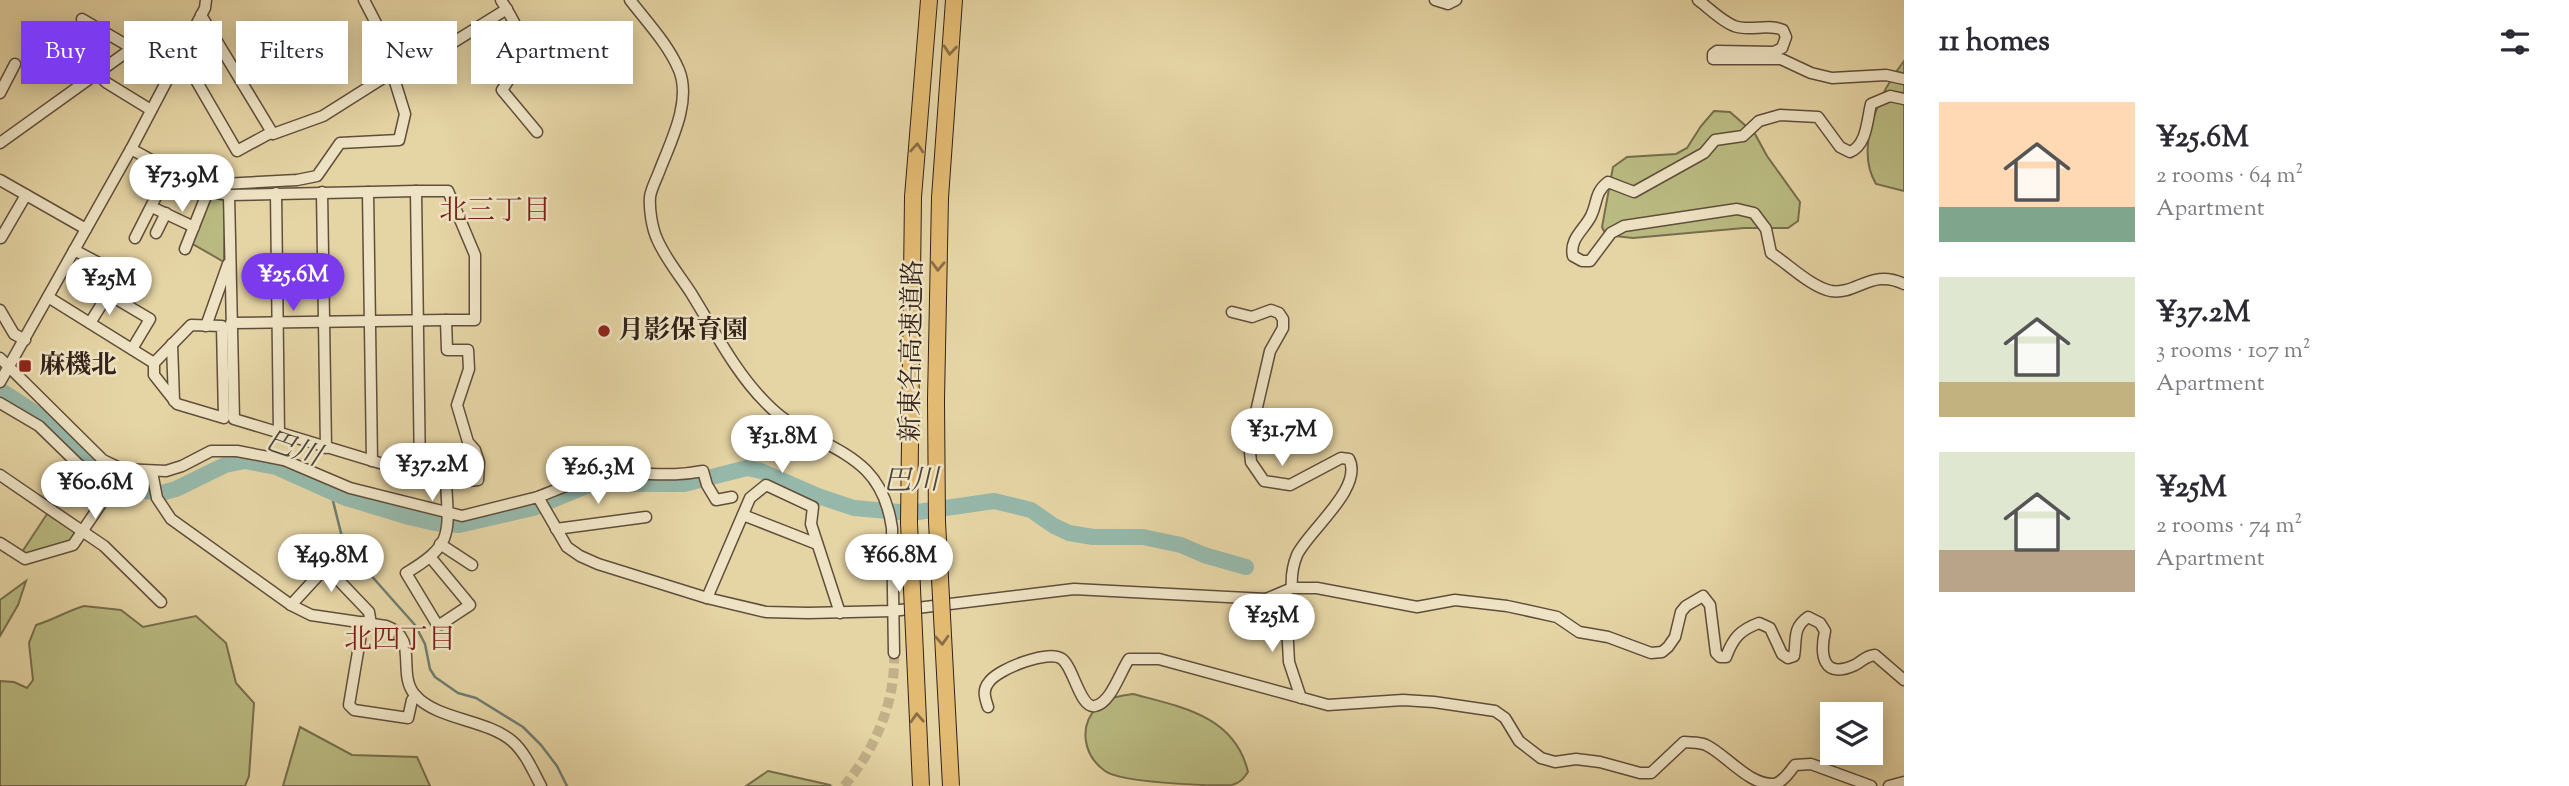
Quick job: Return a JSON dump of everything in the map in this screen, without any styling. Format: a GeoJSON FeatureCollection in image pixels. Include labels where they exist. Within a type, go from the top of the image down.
{"type":"FeatureCollection","features":[{"type":"Feature","properties":{"kind":"highway","name":"新東名高速道路"},"geometry":{"type":"LineString","coordinates":[[921,786],[909,523],[914,197],[929,0]]}},
{"type":"Feature","properties":{"kind":"highway","name":"新東名高速道路"},"geometry":{"type":"LineString","coordinates":[[951,786],[937,522],[936,400],[940,198],[954,0]]}},
{"type":"Feature","properties":{"kind":"street"},"geometry":{"type":"LineString","coordinates":[[198,21],[206,0]]}},
{"type":"Feature","properties":{"kind":"street"},"geometry":{"type":"LineString","coordinates":[[363,0],[375,21]]}},
{"type":"Feature","properties":{"kind":"street"},"geometry":{"type":"LineString","coordinates":[[630,0],[667,48],[680,71],[682,88],[681,110],[650,196],[656,238],[742,374],[766,404],[789,423],[847,454],[876,481],[885,496],[892,528],[894,653]]}},
{"type":"Feature","properties":{"kind":"street"},"geometry":{"type":"LineString","coordinates":[[1435,0],[1448,4],[1457,0]]}},
{"type":"Feature","properties":{"kind":"street"},"geometry":{"type":"LineString","coordinates":[[1698,0],[1735,26],[1775,26],[1783,30],[1786,37],[1782,48],[1774,52],[1717,51],[1713,54],[1713,59],[1781,59],[1811,73],[1832,78],[1886,75],[1904,79]]}},
{"type":"Feature","properties":{"kind":"street"},"geometry":{"type":"LineString","coordinates":[[457,38],[504,4],[521,35],[522,44],[514,72],[502,90],[537,132]]}},
{"type":"Feature","properties":{"kind":"street"},"geometry":{"type":"LineString","coordinates":[[201,15],[272,132]]}},
{"type":"Feature","properties":{"kind":"street"},"geometry":{"type":"LineString","coordinates":[[82,19],[124,45]]}},
{"type":"Feature","properties":{"kind":"street"},"geometry":{"type":"LineString","coordinates":[[110,65],[124,54]]}},
{"type":"Feature","properties":{"kind":"street"},"geometry":{"type":"LineString","coordinates":[[0,93],[15,64]]}},
{"type":"Feature","properties":{"kind":"street"},"geometry":{"type":"LineString","coordinates":[[110,83],[151,110]]}},
{"type":"Feature","properties":{"kind":"street"},"geometry":{"type":"LineString","coordinates":[[0,143],[84,84]]}},
{"type":"Feature","properties":{"kind":"street"},"geometry":{"type":"LineString","coordinates":[[1,381],[131,149],[164,84]]}},
{"type":"Feature","properties":{"kind":"street"},"geometry":{"type":"LineString","coordinates":[[198,84],[237,151],[272,132],[273,134],[323,116],[374,84]]}},
{"type":"Feature","properties":{"kind":"street"},"geometry":{"type":"LineString","coordinates":[[169,171],[188,172],[223,184],[297,180],[317,176],[341,143],[399,140],[405,114],[395,84]]}},
{"type":"Feature","properties":{"kind":"street"},"geometry":{"type":"LineString","coordinates":[[1904,99],[1890,96],[1871,104],[1862,142],[1858,149],[1850,152],[1840,147],[1818,117],[1780,116],[1759,121],[1742,135],[1715,140],[1704,153],[1634,192],[1608,182],[1600,189],[1590,217],[1571,249],[1573,256],[1582,261],[1590,261],[1611,233],[1625,226],[1737,209],[1754,213],[1766,229],[1771,254],[1818,288],[1834,291],[1881,278],[1892,278],[1904,284]]}},
{"type":"Feature","properties":{"kind":"street"},"geometry":{"type":"LineString","coordinates":[[131,149],[208,191],[229,195],[448,191],[475,255],[475,320],[231,323]]}},
{"type":"Feature","properties":{"kind":"street"},"geometry":{"type":"LineString","coordinates":[[135,238],[169,171]]}},
{"type":"Feature","properties":{"kind":"street"},"geometry":{"type":"LineString","coordinates":[[0,180],[86,229]]}},
{"type":"Feature","properties":{"kind":"street"},"geometry":{"type":"LineString","coordinates":[[185,249],[208,191]]}},
{"type":"Feature","properties":{"kind":"street"},"geometry":{"type":"LineString","coordinates":[[416,191],[420,475]]}},
{"type":"Feature","properties":{"kind":"street"},"geometry":{"type":"LineString","coordinates":[[322,192],[326,448]]}},
{"type":"Feature","properties":{"kind":"street"},"geometry":{"type":"LineString","coordinates":[[368,192],[372,461]]}},
{"type":"Feature","properties":{"kind":"street"},"geometry":{"type":"LineString","coordinates":[[276,193],[279,434]]}},
{"type":"Feature","properties":{"kind":"street"},"geometry":{"type":"LineString","coordinates":[[1,238],[26,195]]}},
{"type":"Feature","properties":{"kind":"street"},"geometry":{"type":"LineString","coordinates":[[229,195],[233,419],[446,482],[478,480],[479,462],[475,450],[468,442],[457,405],[469,369],[468,350],[447,350],[446,320]]}},
{"type":"Feature","properties":{"kind":"street"},"geometry":{"type":"LineString","coordinates":[[156,233],[161,211],[194,227]]}},
{"type":"Feature","properties":{"kind":"street"},"geometry":{"type":"LineString","coordinates":[[74,250],[116,272]]}},
{"type":"Feature","properties":{"kind":"street"},"geometry":{"type":"LineString","coordinates":[[206,326],[230,258]]}},
{"type":"Feature","properties":{"kind":"street"},"geometry":{"type":"LineString","coordinates":[[1892,278],[1904,290]]}},
{"type":"Feature","properties":{"kind":"street"},"geometry":{"type":"LineString","coordinates":[[90,323],[108,294],[149,319],[132,349]]}},
{"type":"Feature","properties":{"kind":"street"},"geometry":{"type":"LineString","coordinates":[[48,297],[154,363]]}},
{"type":"Feature","properties":{"kind":"street"},"geometry":{"type":"LineString","coordinates":[[0,310],[14,334],[25,340]]}},
{"type":"Feature","properties":{"kind":"street"},"geometry":{"type":"LineString","coordinates":[[1232,313],[1252,317],[1271,310],[1279,313],[1283,319],[1283,328],[1270,351],[1249,442],[1251,462],[1258,476],[1264,481],[1290,485],[1342,458],[1352,464],[1340,500],[1298,553],[1291,579],[1292,588]]}},
{"type":"Feature","properties":{"kind":"street"},"geometry":{"type":"LineString","coordinates":[[191,325],[206,326],[222,326],[224,418],[177,404],[155,375],[154,363],[191,325]]}},
{"type":"Feature","properties":{"kind":"street"},"geometry":{"type":"LineString","coordinates":[[172,344],[174,401]]}},
{"type":"Feature","properties":{"kind":"street"},"geometry":{"type":"LineString","coordinates":[[0,358],[103,460],[122,469],[152,472],[182,466],[211,451],[237,451],[284,460],[350,488],[449,516],[541,503],[571,482],[620,474],[675,476],[703,471],[716,500],[732,497]]}},
{"type":"Feature","properties":{"kind":"street"},"geometry":{"type":"LineString","coordinates":[[0,403],[39,426],[78,464],[111,489],[73,545],[25,559],[0,543]]}},
{"type":"Feature","properties":{"kind":"street"},"geometry":{"type":"LineString","coordinates":[[152,472],[157,498],[171,519],[291,605],[311,615],[397,630],[402,637],[408,680],[416,695],[442,711],[499,732],[513,742],[541,786]]}},
{"type":"Feature","properties":{"kind":"street"},"geometry":{"type":"LineString","coordinates":[[0,475],[104,546],[161,602]]}},
{"type":"Feature","properties":{"kind":"street"},"geometry":{"type":"LineString","coordinates":[[430,558],[470,605],[438,625],[406,573],[430,558],[448,531],[446,482]]}},
{"type":"Feature","properties":{"kind":"street"},"geometry":{"type":"LineString","coordinates":[[707,598],[750,498],[765,485],[813,507],[811,524],[840,612]]}},
{"type":"Feature","properties":{"kind":"street"},"geometry":{"type":"LineString","coordinates":[[541,503],[566,547],[598,564],[707,598],[766,612],[892,611],[1074,589],[1266,599],[1292,588],[1317,588],[1417,607],[1455,600],[1507,606],[1558,617],[1579,632],[1608,637],[1651,653],[1662,652],[1668,648],[1675,637],[1681,612],[1703,596],[1710,605],[1716,653],[1720,657],[1726,657],[1731,642],[1742,629],[1759,624],[1770,628],[1782,654],[1788,658],[1794,656],[1795,632],[1800,622],[1808,617],[1821,623],[1825,631],[1822,659],[1829,667],[1841,669],[1856,665],[1867,656],[1875,655],[1904,680]]}},
{"type":"Feature","properties":{"kind":"street"},"geometry":{"type":"LineString","coordinates":[[743,514],[817,544]]}},
{"type":"Feature","properties":{"kind":"street"},"geometry":{"type":"LineString","coordinates":[[556,529],[646,517]]}},
{"type":"Feature","properties":{"kind":"street"},"geometry":{"type":"LineString","coordinates":[[440,544],[472,565]]}},
{"type":"Feature","properties":{"kind":"street"},"geometry":{"type":"LineString","coordinates":[[291,605],[326,567],[369,612],[349,705],[354,710],[408,718],[416,695]]}},
{"type":"Feature","properties":{"kind":"street"},"geometry":{"type":"LineString","coordinates":[[1266,599],[1287,625],[1289,662],[1301,698]]}},
{"type":"Feature","properties":{"kind":"street"},"geometry":{"type":"LineString","coordinates":[[988,707],[984,693],[987,684],[995,675],[1044,655],[1061,658],[1072,670],[1082,699],[1090,706],[1095,706],[1107,698],[1129,659],[1140,657],[1159,659],[1328,705],[1413,701],[1495,711],[1505,718],[1519,741],[1541,758],[1555,762],[1588,760],[1640,773],[1651,773],[1684,743],[1697,743],[1708,746],[1755,783],[1774,785],[1795,765],[1811,764],[1871,786]]}},
{"type":"Feature","properties":{"kind":"street"},"geometry":{"type":"LineString","coordinates":[[1889,786],[1904,782]]}},
{"type":"Feature","properties":{"kind":"green space"},"geometry":{"type":"Polygon","coordinates":[[[1904,61],[1904,191],[1876,184],[1870,170],[1868,154],[1869,137],[1879,104],[1904,61]]]}},
{"type":"Feature","properties":{"kind":"green space"},"geometry":{"type":"Polygon","coordinates":[[[1714,111],[1730,112],[1755,134],[1767,156],[1800,202],[1798,221],[1788,228],[1744,228],[1633,238],[1606,235],[1602,227],[1613,167],[1627,157],[1676,154],[1687,148],[1714,111]]]}},
{"type":"Feature","properties":{"kind":"green space"},"geometry":{"type":"Polygon","coordinates":[[[211,198],[224,200],[225,203],[224,262],[191,243],[211,198]]]}},
{"type":"Feature","properties":{"kind":"green space"},"geometry":{"type":"Polygon","coordinates":[[[47,514],[77,533],[71,541],[26,555],[22,552],[47,514]]]}},
{"type":"Feature","properties":{"kind":"green space"},"geometry":{"type":"Polygon","coordinates":[[[26,581],[18,605],[0,636],[0,600],[26,581]]]}},
{"type":"Feature","properties":{"kind":"green space"},"geometry":{"type":"Polygon","coordinates":[[[84,606],[121,610],[143,627],[196,616],[226,643],[236,683],[254,703],[249,776],[245,786],[0,786],[0,681],[14,682],[27,688],[33,680],[29,643],[36,625],[84,606]]]}},
{"type":"Feature","properties":{"kind":"green space"},"geometry":{"type":"Polygon","coordinates":[[[1133,694],[1187,710],[1219,726],[1241,753],[1248,772],[1243,779],[1232,785],[1187,784],[1147,781],[1105,771],[1088,749],[1088,722],[1102,703],[1114,697],[1133,694]]]}},
{"type":"Feature","properties":{"kind":"green space"},"geometry":{"type":"Polygon","coordinates":[[[300,727],[352,755],[417,757],[430,786],[283,786],[300,727]]]}},
{"type":"Feature","properties":{"kind":"green space"},"geometry":{"type":"Polygon","coordinates":[[[768,771],[830,785],[831,786],[746,786],[768,771]]]}},
{"type":"Feature","properties":{"kind":"waterway","name":"巴川"},"geometry":{"type":"LineString","coordinates":[[0,390],[49,422],[84,457],[119,484],[139,490],[161,493],[176,489],[225,465],[245,461],[276,467],[343,497],[409,517],[459,525],[533,508],[591,484],[684,484],[747,468],[854,508],[911,513],[994,501],[1031,510],[1069,533],[1093,537],[1143,537],[1181,545],[1246,567]]}},
{"type":"Feature","properties":{"kind":"waterway"},"geometry":{"type":"LineString","coordinates":[[330,489],[344,545],[415,625],[425,644],[430,669],[435,677],[458,693],[476,698],[523,727],[557,766],[567,786]]}},
{"type":"Feature","properties":{"kind":"tunnel"},"geometry":{"type":"LineString","coordinates":[[844,786],[865,757],[881,724],[891,689],[894,653]]}},
{"type":"Feature","properties":{"kind":"place","name":"月影保育園"},"geometry":{"type":"Point","coordinates":[604,331]}},
{"type":"Feature","properties":{"kind":"place","name":"麻機北"},"geometry":{"type":"Point","coordinates":[25,366]}},
{"type":"Feature","properties":{"kind":"district","name":"北三丁目"},"geometry":{"type":"Point","coordinates":[495,212]}},
{"type":"Feature","properties":{"kind":"district","name":"北四丁目"},"geometry":{"type":"Point","coordinates":[400,641]}}]}
